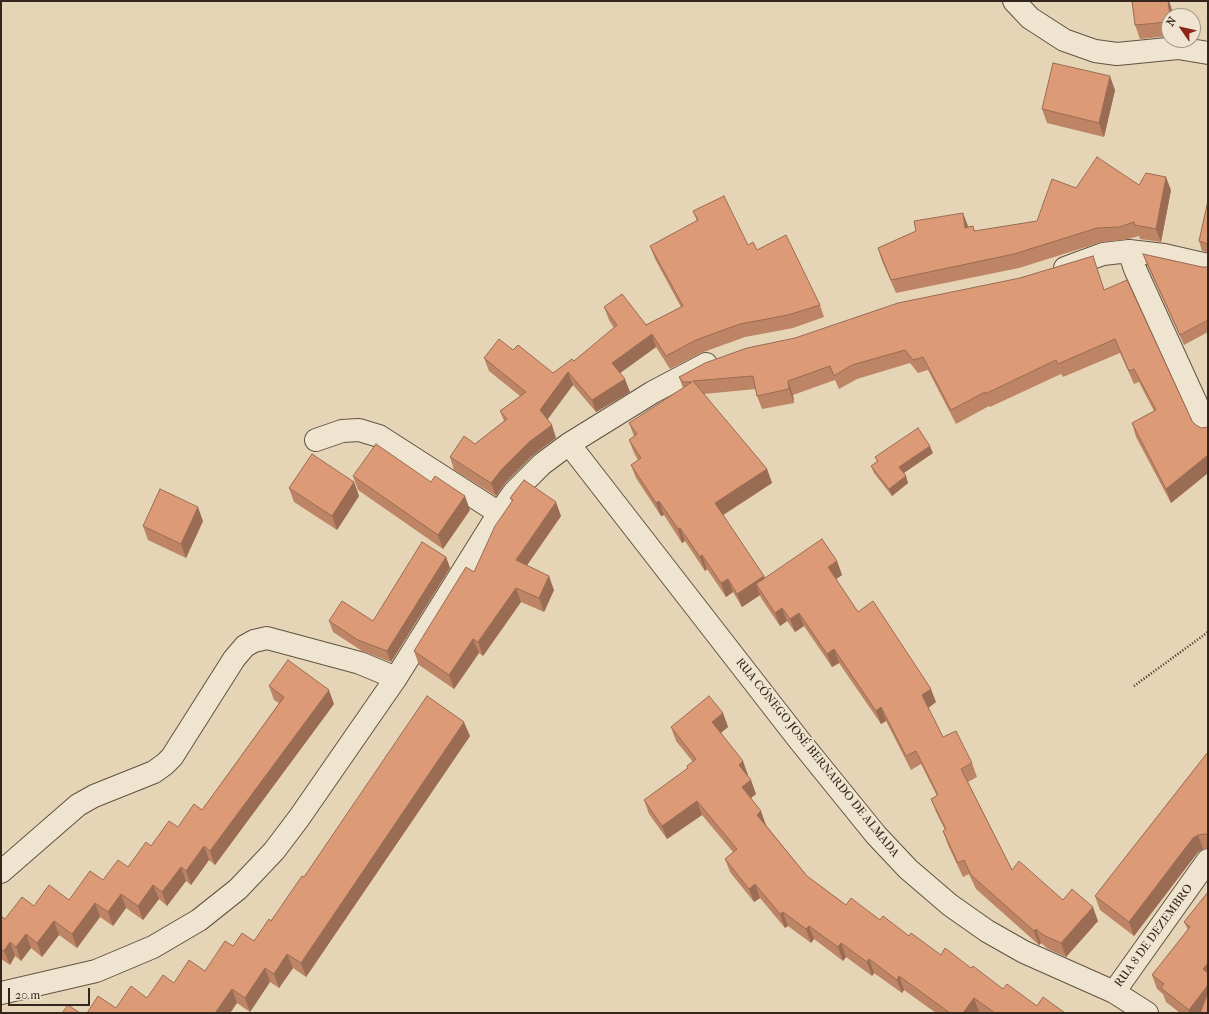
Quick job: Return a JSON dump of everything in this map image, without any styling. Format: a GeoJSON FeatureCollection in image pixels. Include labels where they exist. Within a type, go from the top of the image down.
{"type":"FeatureCollection","features":[{"type":"Feature","properties":{"kind":"street"},"geometry":{"type":"LineString","coordinates":[[1014,1],[1030,18],[1064,40],[1095,51],[1117,54],[1178,48],[1208,53]]}},
{"type":"Feature","properties":{"kind":"street"},"geometry":{"type":"LineString","coordinates":[[1043,274],[1103,254],[1129,251],[1164,255],[1208,265]]}},
{"type":"Feature","properties":{"kind":"street"},"geometry":{"type":"LineString","coordinates":[[1129,251],[1135,269],[1208,429]]}},
{"type":"Feature","properties":{"kind":"street"},"geometry":{"type":"LineString","coordinates":[[1,993],[96,971],[153,947],[199,920],[238,889],[274,851],[299,818],[396,678],[499,513],[515,491],[542,464],[570,444],[653,392],[705,365],[727,357]]}},
{"type":"Feature","properties":{"kind":"street"},"geometry":{"type":"LineString","coordinates":[[316,440],[342,431],[359,430],[379,436],[499,513]]}},
{"type":"Feature","properties":{"kind":"street","name":"RUA CÓNEGO JOSÉ BERNARDO DE ALMADA"},"geometry":{"type":"LineString","coordinates":[[570,444],[799,740],[876,836],[908,869],[950,905],[987,931],[1024,952],[1114,992],[1148,1013]]}},
{"type":"Feature","properties":{"kind":"street"},"geometry":{"type":"LineString","coordinates":[[1,872],[78,805],[101,793],[154,772],[165,764],[172,757],[234,659],[245,646],[254,640],[267,638],[360,663],[396,678]]}},
{"type":"Feature","properties":{"kind":"street","name":"RUA 8 DE DEZEMBRO"},"geometry":{"type":"LineString","coordinates":[[1114,992],[1208,860]]}},
{"type":"Feature","properties":{"kind":"path"},"geometry":{"type":"LineString","coordinates":[[1134,686],[1208,632]]}},
{"type":"Feature","properties":{"kind":"building"},"geometry":{"type":"Polygon","coordinates":[[[1132,1],[1168,1],[1169,8],[1161,8],[1161,23],[1135,25],[1132,1]]]}},
{"type":"Feature","properties":{"kind":"building"},"geometry":{"type":"Polygon","coordinates":[[[1053,63],[1110,76],[1099,123],[1042,109],[1053,63]]]}},
{"type":"Feature","properties":{"kind":"building"},"geometry":{"type":"Polygon","coordinates":[[[1097,157],[1139,185],[1146,173],[1166,177],[1156,229],[1135,225],[1134,222],[1119,227],[1097,228],[1014,254],[891,280],[878,248],[916,231],[914,221],[963,213],[965,228],[973,226],[974,231],[1037,221],[1052,179],[1076,188],[1097,157]]]}},
{"type":"Feature","properties":{"kind":"building"},"geometry":{"type":"Polygon","coordinates":[[[724,196],[748,245],[753,242],[757,250],[786,235],[820,305],[788,315],[740,324],[696,340],[666,356],[652,334],[612,363],[625,379],[592,400],[568,372],[540,410],[552,425],[529,442],[502,469],[491,483],[450,457],[464,436],[475,444],[507,419],[500,411],[526,392],[484,358],[499,339],[513,350],[518,345],[553,373],[572,359],[574,361],[617,325],[604,307],[622,294],[646,325],[683,306],[650,246],[698,220],[693,211],[724,196]]]}},
{"type":"Feature","properties":{"kind":"building"},"geometry":{"type":"Polygon","coordinates":[[[1208,205],[1208,244],[1199,241],[1208,205]]]}},
{"type":"Feature","properties":{"kind":"building"},"geometry":{"type":"Polygon","coordinates":[[[1143,254],[1208,267],[1208,320],[1180,335],[1143,254]]]}},
{"type":"Feature","properties":{"kind":"building"},"geometry":{"type":"Polygon","coordinates":[[[1093,256],[1104,290],[1127,280],[1192,421],[1201,428],[1208,427],[1208,455],[1166,489],[1132,423],[1156,410],[1134,369],[1129,371],[1115,339],[1058,364],[1056,360],[985,394],[985,392],[951,410],[923,357],[913,360],[905,350],[852,365],[834,376],[830,366],[788,381],[789,389],[757,396],[753,376],[693,381],[767,469],[715,503],[764,576],[737,594],[728,579],[721,583],[702,555],[700,557],[680,528],[678,529],[659,501],[656,503],[631,465],[641,458],[629,440],[637,434],[629,423],[692,382],[683,382],[679,377],[705,363],[747,348],[795,338],[898,303],[1020,278],[1093,256]]]}},
{"type":"Feature","properties":{"kind":"building"},"geometry":{"type":"Polygon","coordinates":[[[918,428],[930,446],[899,467],[906,476],[889,489],[871,466],[878,461],[875,457],[918,428]]]}},
{"type":"Feature","properties":{"kind":"building"},"geometry":{"type":"Polygon","coordinates":[[[376,444],[431,482],[435,476],[465,496],[438,535],[353,476],[376,444]]]}},
{"type":"Feature","properties":{"kind":"building"},"geometry":{"type":"Polygon","coordinates":[[[312,454],[354,482],[332,516],[289,488],[312,454]]]}},
{"type":"Feature","properties":{"kind":"building"},"geometry":{"type":"Polygon","coordinates":[[[524,480],[556,502],[516,560],[549,576],[539,598],[516,588],[478,642],[473,639],[449,675],[414,651],[466,567],[474,572],[495,526],[513,500],[510,498],[524,480]]]}},
{"type":"Feature","properties":{"kind":"building"},"geometry":{"type":"Polygon","coordinates":[[[160,489],[198,507],[181,544],[143,526],[160,489]]]}},
{"type":"Feature","properties":{"kind":"building"},"geometry":{"type":"Polygon","coordinates":[[[822,539],[837,561],[828,567],[858,612],[873,601],[931,689],[922,695],[943,737],[956,731],[972,763],[961,769],[1012,870],[1019,861],[1063,900],[1072,889],[1093,907],[1061,943],[1043,935],[1036,929],[1034,931],[971,875],[964,860],[958,863],[943,831],[946,829],[931,799],[938,795],[916,751],[906,756],[881,707],[876,711],[834,649],[827,654],[799,613],[790,619],[782,608],[775,613],[756,584],[822,539]]]}},
{"type":"Feature","properties":{"kind":"building"},"geometry":{"type":"Polygon","coordinates":[[[422,542],[446,557],[387,651],[358,640],[329,621],[342,601],[373,621],[422,542]]]}},
{"type":"Feature","properties":{"kind":"building"},"geometry":{"type":"Polygon","coordinates":[[[288,660],[329,690],[210,851],[204,846],[186,871],[181,867],[162,892],[153,885],[138,906],[121,894],[108,912],[95,903],[72,934],[54,921],[37,943],[26,934],[16,947],[10,942],[4,951],[1,949],[1,916],[5,919],[22,897],[34,906],[49,885],[69,900],[90,871],[103,880],[118,860],[128,867],[146,842],[151,846],[169,821],[178,827],[194,804],[202,810],[284,697],[269,686],[288,660]]]}},
{"type":"Feature","properties":{"kind":"building"},"geometry":{"type":"Polygon","coordinates":[[[427,696],[464,722],[301,963],[287,954],[274,974],[265,968],[245,998],[232,989],[215,1013],[87,1013],[98,996],[116,1008],[131,986],[147,998],[163,975],[174,983],[189,960],[205,971],[225,941],[233,946],[242,933],[254,941],[269,919],[271,921],[302,876],[304,877],[427,696]]]}},
{"type":"Feature","properties":{"kind":"building"},"geometry":{"type":"Polygon","coordinates":[[[709,696],[723,713],[712,722],[743,761],[739,765],[751,780],[742,787],[761,811],[757,815],[807,876],[846,905],[851,898],[880,920],[883,916],[909,936],[911,933],[941,955],[945,948],[971,968],[973,966],[1003,989],[1007,984],[1037,1006],[1043,997],[1065,1013],[995,1013],[974,998],[963,1013],[950,1013],[899,976],[897,980],[869,959],[867,962],[841,943],[838,947],[809,926],[806,929],[783,912],[780,914],[755,884],[749,889],[725,859],[737,849],[697,801],[662,826],[644,800],[688,768],[687,766],[696,759],[671,727],[709,696]]]}},
{"type":"Feature","properties":{"kind":"building"},"geometry":{"type":"Polygon","coordinates":[[[1208,752],[1208,835],[1198,835],[1193,838],[1129,922],[1095,896],[1208,752]]]}},
{"type":"Feature","properties":{"kind":"building"},"geometry":{"type":"Polygon","coordinates":[[[1208,892],[1208,963],[1203,969],[1208,973],[1208,985],[1189,1010],[1161,988],[1164,984],[1152,975],[1190,927],[1184,922],[1208,892]]]}},
{"type":"Feature","properties":{"kind":"building"},"geometry":{"type":"Polygon","coordinates":[[[1208,992],[1208,1013],[1200,1013],[1208,992]]]}},
{"type":"Feature","properties":{"kind":"building"},"geometry":{"type":"Polygon","coordinates":[[[68,1005],[80,1013],[62,1013],[68,1005]]]}}]}
